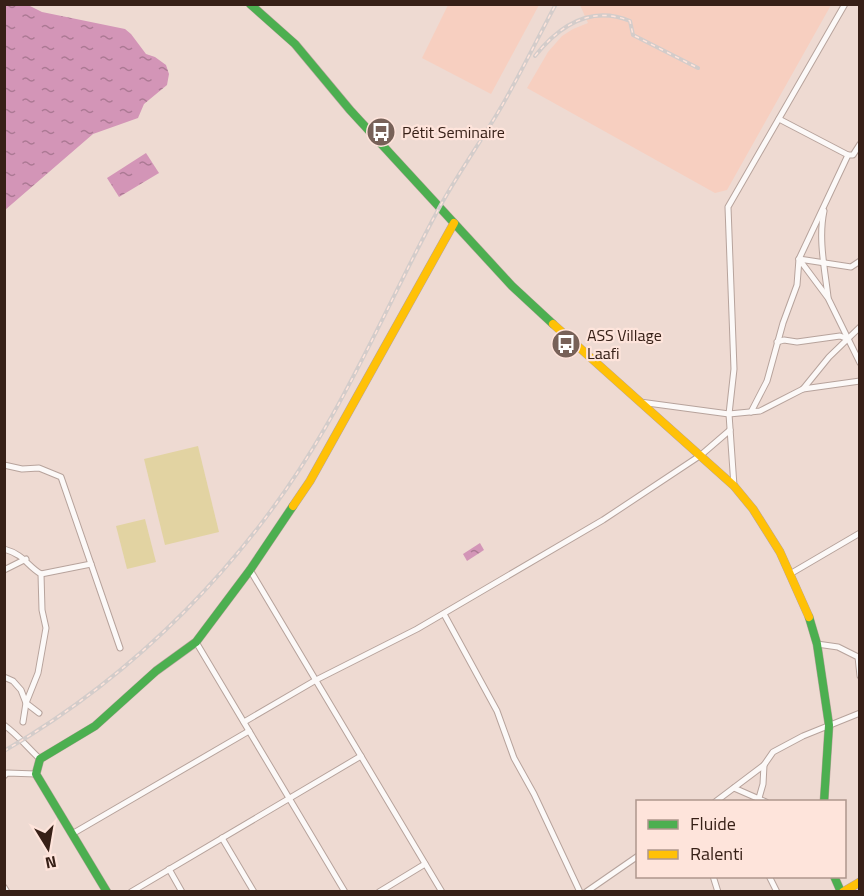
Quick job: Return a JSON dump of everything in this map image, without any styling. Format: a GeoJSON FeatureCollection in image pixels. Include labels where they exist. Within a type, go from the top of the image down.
{"type":"FeatureCollection","features":[{"type":"Feature","properties":{"kind":"street"},"geometry":{"type":"LineString","coordinates":[[250,4],[295,44],[350,110],[512,286],[639,402],[702,455],[734,486],[753,509],[771,535],[790,574],[810,619],[817,644],[830,725],[824,800]]}},
{"type":"Feature","properties":{"kind":"street"},"geometry":{"type":"LineString","coordinates":[[734,486],[729,414],[734,369],[728,207],[846,4]]}},
{"type":"Feature","properties":{"kind":"street"},"geometry":{"type":"LineString","coordinates":[[779,119],[860,161]]}},
{"type":"Feature","properties":{"kind":"street"},"geometry":{"type":"LineString","coordinates":[[751,412],[767,381],[777,342],[797,285],[799,259],[850,155],[860,144]]}},
{"type":"Feature","properties":{"kind":"street"},"geometry":{"type":"LineString","coordinates":[[829,195],[822,228],[828,298],[860,363]]}},
{"type":"Feature","properties":{"kind":"street"},"geometry":{"type":"LineString","coordinates":[[107,891],[36,774],[40,759],[95,726],[156,672],[196,642],[250,570],[310,481],[454,223]]}},
{"type":"Feature","properties":{"kind":"street"},"geometry":{"type":"LineString","coordinates":[[799,259],[851,267],[860,261]]}},
{"type":"Feature","properties":{"kind":"street"},"geometry":{"type":"LineString","coordinates":[[799,259],[828,298]]}},
{"type":"Feature","properties":{"kind":"street"},"geometry":{"type":"LineString","coordinates":[[803,389],[829,357],[860,327]]}},
{"type":"Feature","properties":{"kind":"street"},"geometry":{"type":"LineString","coordinates":[[777,342],[784,340],[797,342],[840,336],[848,339]]}},
{"type":"Feature","properties":{"kind":"street"},"geometry":{"type":"LineString","coordinates":[[639,402],[729,414],[751,412],[760,411],[803,389],[860,381]]}},
{"type":"Feature","properties":{"kind":"street"},"geometry":{"type":"LineString","coordinates":[[244,722],[316,680],[444,614],[603,520],[702,455],[730,430]]}},
{"type":"Feature","properties":{"kind":"street"},"geometry":{"type":"LineString","coordinates":[[4,465],[22,469],[39,468],[61,477],[120,648]]}},
{"type":"Feature","properties":{"kind":"street"},"geometry":{"type":"LineString","coordinates":[[790,574],[860,533]]}},
{"type":"Feature","properties":{"kind":"street"},"geometry":{"type":"LineString","coordinates":[[4,549],[26,559],[31,568],[41,574],[92,564]]}},
{"type":"Feature","properties":{"kind":"street"},"geometry":{"type":"LineString","coordinates":[[4,570],[26,559]]}},
{"type":"Feature","properties":{"kind":"street"},"geometry":{"type":"LineString","coordinates":[[250,570],[442,891]]}},
{"type":"Feature","properties":{"kind":"street"},"geometry":{"type":"LineString","coordinates":[[23,722],[26,703],[38,673],[46,628],[42,610],[41,574]]}},
{"type":"Feature","properties":{"kind":"street"},"geometry":{"type":"LineString","coordinates":[[444,614],[497,711],[514,758],[534,794],[580,891]]}},
{"type":"Feature","properties":{"kind":"street"},"geometry":{"type":"LineString","coordinates":[[196,642],[345,891]]}},
{"type":"Feature","properties":{"kind":"street"},"geometry":{"type":"LineString","coordinates":[[817,644],[838,647],[859,657],[860,676]]}},
{"type":"Feature","properties":{"kind":"street"},"geometry":{"type":"LineString","coordinates":[[4,677],[13,681],[21,690],[26,703],[39,713]]}},
{"type":"Feature","properties":{"kind":"street"},"geometry":{"type":"LineString","coordinates":[[717,800],[764,765],[773,753],[803,736],[860,713]]}},
{"type":"Feature","properties":{"kind":"street"},"geometry":{"type":"LineString","coordinates":[[4,725],[40,759]]}},
{"type":"Feature","properties":{"kind":"street"},"geometry":{"type":"LineString","coordinates":[[72,834],[249,731]]}},
{"type":"Feature","properties":{"kind":"street"},"geometry":{"type":"LineString","coordinates":[[131,891],[361,756]]}},
{"type":"Feature","properties":{"kind":"street"},"geometry":{"type":"LineString","coordinates":[[759,798],[763,784],[764,765]]}},
{"type":"Feature","properties":{"kind":"street"},"geometry":{"type":"LineString","coordinates":[[4,776],[8,773],[36,774]]}},
{"type":"Feature","properties":{"kind":"street"},"geometry":{"type":"LineString","coordinates":[[735,788],[764,800]]}},
{"type":"Feature","properties":{"kind":"street"},"geometry":{"type":"LineString","coordinates":[[222,838],[254,891]]}},
{"type":"Feature","properties":{"kind":"street"},"geometry":{"type":"LineString","coordinates":[[586,891],[636,857]]}},
{"type":"Feature","properties":{"kind":"street"},"geometry":{"type":"LineString","coordinates":[[379,891],[425,864]]}},
{"type":"Feature","properties":{"kind":"street"},"geometry":{"type":"LineString","coordinates":[[170,869],[182,891]]}},
{"type":"Feature","properties":{"kind":"street"},"geometry":{"type":"LineString","coordinates":[[842,891],[860,882]]}},
{"type":"Feature","properties":{"kind":"street"},"geometry":{"type":"LineString","coordinates":[[4,887],[7,891]]}},
{"type":"Feature","properties":{"kind":"shaded area"},"geometry":{"type":"Polygon","coordinates":[[[448,5],[539,5],[491,94],[422,58],[448,5]]]}},
{"type":"Feature","properties":{"kind":"shaded area"},"geometry":{"type":"Polygon","coordinates":[[[580,5],[831,5],[727,190],[715,193],[527,88],[548,52],[562,36],[588,23],[580,5]]]}},
{"type":"Feature","properties":{"kind":"shaded area"},"geometry":{"type":"Polygon","coordinates":[[[198,446],[219,532],[165,545],[144,459],[198,446]]]}},
{"type":"Feature","properties":{"kind":"shaded area"},"geometry":{"type":"Polygon","coordinates":[[[145,519],[156,562],[127,569],[116,526],[145,519]]]}},
{"type":"Feature","properties":{"kind":"water"},"geometry":{"type":"Polygon","coordinates":[[[5,4],[28,5],[42,12],[125,29],[146,54],[166,65],[169,74],[167,85],[144,104],[138,118],[93,134],[5,210],[5,4]]]}},
{"type":"Feature","properties":{"kind":"water"},"geometry":{"type":"Polygon","coordinates":[[[146,153],[159,173],[119,197],[107,178],[146,153]]]}},
{"type":"Feature","properties":{"kind":"water"},"geometry":{"type":"Polygon","coordinates":[[[480,543],[484,550],[467,561],[463,554],[480,543]]]}},
{"type":"Feature","properties":{"kind":"railway"},"geometry":{"type":"LineString","coordinates":[[4,751],[99,687],[144,650],[186,611],[261,524],[295,477],[325,428],[438,210],[507,96],[556,4]]}},
{"type":"Feature","properties":{"kind":"railway"},"geometry":{"type":"LineString","coordinates":[[535,56],[554,36],[577,21],[589,17],[616,17],[630,21],[633,35],[698,68]]}},
{"type":"Feature","properties":{"kind":"traffic: fast"},"geometry":{"type":"LineString","coordinates":[[250,4],[295,44],[350,110],[512,286],[553,324]]}},
{"type":"Feature","properties":{"kind":"traffic: fast"},"geometry":{"type":"LineString","coordinates":[[107,892],[36,774],[40,759],[95,726],[156,671],[196,642],[250,570],[293,506]]}},
{"type":"Feature","properties":{"kind":"traffic: fast"},"geometry":{"type":"LineString","coordinates":[[809,617],[817,644],[829,725],[824,800]]}},
{"type":"Feature","properties":{"kind":"traffic: fast"},"geometry":{"type":"LineString","coordinates":[[835,878],[841,892]]}},
{"type":"Feature","properties":{"kind":"traffic: slow"},"geometry":{"type":"LineString","coordinates":[[293,506],[310,481],[454,223]]}},
{"type":"Feature","properties":{"kind":"traffic: slow"},"geometry":{"type":"LineString","coordinates":[[553,324],[734,486],[753,509],[780,552],[809,617]]}},
{"type":"Feature","properties":{"kind":"traffic: slow"},"geometry":{"type":"LineString","coordinates":[[843,892],[860,882]]}},
{"type":"Feature","properties":{"kind":"place","name":"Pétit Seminaire"},"geometry":{"type":"Point","coordinates":[381,132]}},
{"type":"Feature","properties":{"kind":"place","name":"ASS Village Laafi"},"geometry":{"type":"Point","coordinates":[566,344]}}]}
